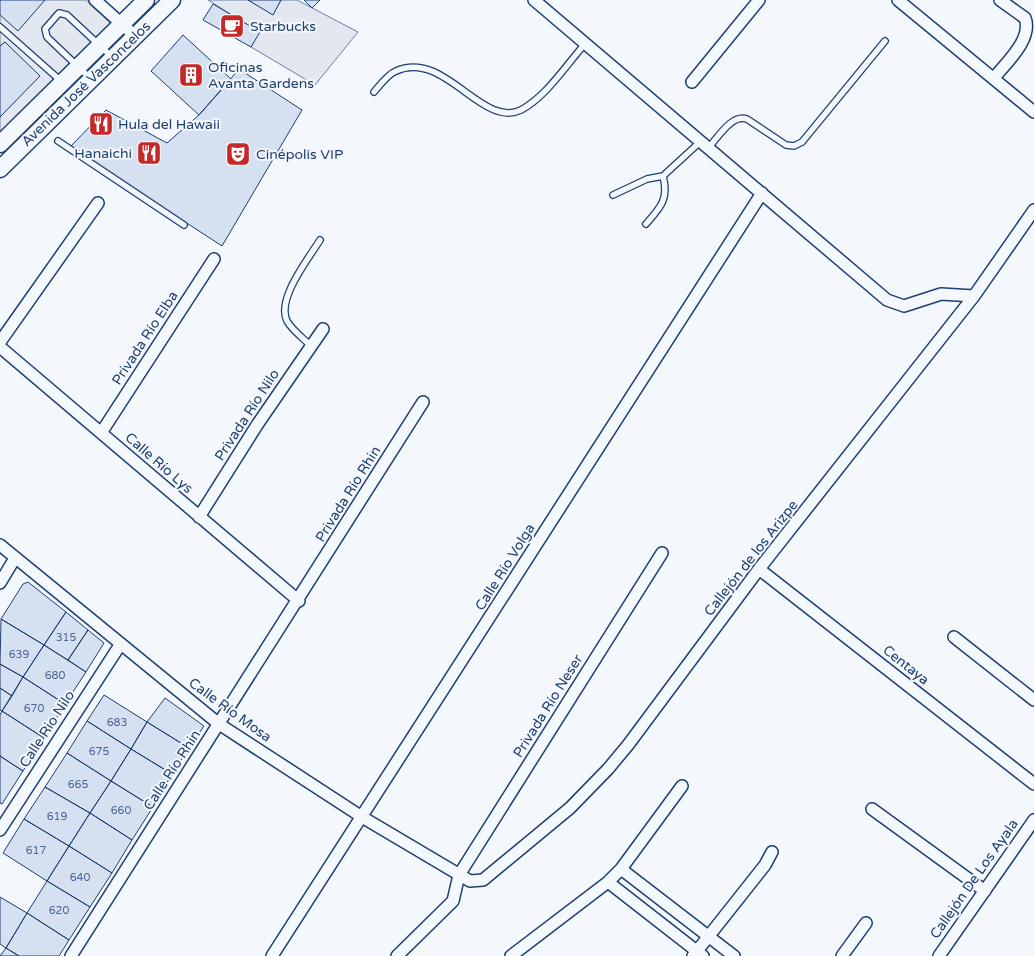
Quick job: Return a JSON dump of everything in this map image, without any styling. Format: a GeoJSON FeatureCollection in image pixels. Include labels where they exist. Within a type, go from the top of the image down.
{"type":"FeatureCollection","features":[{"type":"Feature","properties":{"kind":"main road","name":"Avenida José Vasconcelos"},"geometry":{"type":"LineString","coordinates":[[0,144],[146,0]]}},
{"type":"Feature","properties":{"kind":"main road","name":"Avenida José Vasconcelos"},"geometry":{"type":"LineString","coordinates":[[0,169],[172,0]]}},
{"type":"Feature","properties":{"kind":"street"},"geometry":{"type":"LineString","coordinates":[[94,0],[105,6],[135,36]]}},
{"type":"Feature","properties":{"kind":"street"},"geometry":{"type":"LineString","coordinates":[[534,0],[704,146],[893,304],[910,305],[941,294],[974,296]]}},
{"type":"Feature","properties":{"kind":"street"},"geometry":{"type":"LineString","coordinates":[[692,82],[760,0]]}},
{"type":"Feature","properties":{"kind":"street"},"geometry":{"type":"LineString","coordinates":[[898,0],[1034,112]]}},
{"type":"Feature","properties":{"kind":"street"},"geometry":{"type":"LineString","coordinates":[[994,78],[1023,41],[1027,27],[1025,18],[1000,0]]}},
{"type":"Feature","properties":{"kind":"street","name":"Calle Río Volga"},"geometry":{"type":"LineString","coordinates":[[272,956],[762,193]]}},
{"type":"Feature","properties":{"kind":"street"},"geometry":{"type":"LineString","coordinates":[[0,342],[98,203]]}},
{"type":"Feature","properties":{"kind":"street","name":"Callejón de los Arizpe"},"geometry":{"type":"LineString","coordinates":[[459,875],[470,881],[477,882],[492,874],[586,792],[628,745],[759,570],[974,296],[1034,210]]}},
{"type":"Feature","properties":{"kind":"street","name":"Privada Río Elba"},"geometry":{"type":"LineString","coordinates":[[102,433],[214,259]]}},
{"type":"Feature","properties":{"kind":"street","name":"Privada Río Nilo"},"geometry":{"type":"LineString","coordinates":[[199,517],[257,425],[322,329]]}},
{"type":"Feature","properties":{"kind":"street","name":"Calle Río Lys"},"geometry":{"type":"LineString","coordinates":[[0,347],[299,601]]}},
{"type":"Feature","properties":{"kind":"street","name":"Privada Río Rhin"},"geometry":{"type":"LineString","coordinates":[[299,601],[423,402]]}},
{"type":"Feature","properties":{"kind":"street","name":"Calle Río Mosa"},"geometry":{"type":"LineString","coordinates":[[0,545],[219,724],[362,817],[459,875]]}},
{"type":"Feature","properties":{"kind":"street","name":"Privada Río Neser"},"geometry":{"type":"LineString","coordinates":[[397,956],[453,901],[459,875],[662,554]]}},
{"type":"Feature","properties":{"kind":"street"},"geometry":{"type":"LineString","coordinates":[[0,583],[15,558]]}},
{"type":"Feature","properties":{"kind":"street","name":"Centaya"},"geometry":{"type":"LineString","coordinates":[[759,570],[1034,784]]}},
{"type":"Feature","properties":{"kind":"street","name":"Calle Río Rhin"},"geometry":{"type":"LineString","coordinates":[[71,956],[299,601]]}},
{"type":"Feature","properties":{"kind":"street"},"geometry":{"type":"LineString","coordinates":[[954,637],[1034,700]]}},
{"type":"Feature","properties":{"kind":"street","name":"Calle Rio Nilo"},"geometry":{"type":"LineString","coordinates":[[0,830],[120,645]]}},
{"type":"Feature","properties":{"kind":"street"},"geometry":{"type":"LineString","coordinates":[[511,956],[608,882],[621,869],[682,786]]}},
{"type":"Feature","properties":{"kind":"street"},"geometry":{"type":"LineString","coordinates":[[872,809],[985,890]]}},
{"type":"Feature","properties":{"kind":"street","name":"Callejón De Los Ayala"},"geometry":{"type":"LineString","coordinates":[[939,956],[1034,820]]}},
{"type":"Feature","properties":{"kind":"street"},"geometry":{"type":"LineString","coordinates":[[608,882],[698,954],[765,865],[772,852]]}},
{"type":"Feature","properties":{"kind":"street"},"geometry":{"type":"LineString","coordinates":[[621,869],[734,956]]}},
{"type":"Feature","properties":{"kind":"street"},"geometry":{"type":"LineString","coordinates":[[842,956],[866,923]]}},
{"type":"Feature","properties":{"kind":"lane"},"geometry":{"type":"LineString","coordinates":[[90,79],[45,34],[45,29],[52,20],[59,14],[64,13],[112,57]]}},
{"type":"Feature","properties":{"kind":"lane"},"geometry":{"type":"LineString","coordinates":[[0,27],[76,94]]}},
{"type":"Feature","properties":{"kind":"lane"},"geometry":{"type":"LineString","coordinates":[[613,195],[647,179],[664,176],[704,146],[734,119],[740,117],[747,118],[786,145],[794,146],[802,142],[885,41]]}},
{"type":"Feature","properties":{"kind":"lane"},"geometry":{"type":"LineString","coordinates":[[374,92],[394,71],[411,65],[432,70],[478,101],[501,112],[520,110],[542,93],[585,44]]}},
{"type":"Feature","properties":{"kind":"lane"},"geometry":{"type":"LineString","coordinates":[[58,141],[184,225]]}},
{"type":"Feature","properties":{"kind":"lane"},"geometry":{"type":"LineString","coordinates":[[646,224],[661,207],[666,190],[664,176]]}},
{"type":"Feature","properties":{"kind":"lane"},"geometry":{"type":"LineString","coordinates":[[311,346],[286,320],[285,303],[291,287],[320,240]]}},
{"type":"Feature","properties":{"kind":"shaded area"},"geometry":{"type":"Polygon","coordinates":[[[0,0],[86,0],[112,24],[0,135],[0,117],[39,76],[5,42],[0,46],[0,0]]]}},
{"type":"Feature","properties":{"kind":"shaded area"},"geometry":{"type":"Polygon","coordinates":[[[208,0],[248,0],[273,14],[281,0],[297,0],[358,32],[315,85],[251,47],[259,32],[208,0]]]}},
{"type":"Feature","properties":{"kind":"building"},"geometry":{"type":"Polygon","coordinates":[[[0,0],[45,0],[18,31],[0,15],[0,0]]]}},
{"type":"Feature","properties":{"kind":"building"},"geometry":{"type":"Polygon","coordinates":[[[248,0],[281,0],[273,15],[248,0]]]}},
{"type":"Feature","properties":{"kind":"building"},"geometry":{"type":"Polygon","coordinates":[[[304,0],[320,0],[312,8],[304,0]]]}},
{"type":"Feature","properties":{"kind":"building","name":"Starbucks"},"geometry":{"type":"Polygon","coordinates":[[[213,4],[260,32],[251,47],[203,20],[213,4]]]}},
{"type":"Feature","properties":{"kind":"building","name":"Oficinas Avanta Gardens"},"geometry":{"type":"Polygon","coordinates":[[[183,35],[231,79],[199,115],[151,71],[183,35]]]}},
{"type":"Feature","properties":{"kind":"building"},"geometry":{"type":"Polygon","coordinates":[[[5,42],[40,76],[0,117],[0,46],[5,42]]]}},
{"type":"Feature","properties":{"kind":"building"},"geometry":{"type":"Polygon","coordinates":[[[239,69],[302,110],[222,246],[70,147],[106,110],[167,143],[199,115],[239,69]]]}},
{"type":"Feature","properties":{"kind":"building"},"geometry":{"type":"Polygon","coordinates":[[[28,582],[66,612],[44,645],[1,619],[23,584],[28,582]]]}},
{"type":"Feature","properties":{"kind":"building"},"geometry":{"type":"Polygon","coordinates":[[[66,612],[88,630],[68,660],[44,645],[66,612]]]}},
{"type":"Feature","properties":{"kind":"building"},"geometry":{"type":"Polygon","coordinates":[[[1,619],[44,645],[23,677],[0,664],[1,619]]]}},
{"type":"Feature","properties":{"kind":"building"},"geometry":{"type":"Polygon","coordinates":[[[88,630],[104,643],[86,672],[68,660],[88,630]]]}},
{"type":"Feature","properties":{"kind":"building"},"geometry":{"type":"Polygon","coordinates":[[[44,645],[86,672],[65,704],[23,677],[44,645]]]}},
{"type":"Feature","properties":{"kind":"building"},"geometry":{"type":"Polygon","coordinates":[[[0,664],[23,677],[12,696],[0,688],[0,664]]]}},
{"type":"Feature","properties":{"kind":"building"},"geometry":{"type":"Polygon","coordinates":[[[23,677],[65,704],[44,738],[2,711],[23,677]]]}},
{"type":"Feature","properties":{"kind":"building"},"geometry":{"type":"Polygon","coordinates":[[[0,688],[12,696],[2,711],[0,710],[0,688]]]}},
{"type":"Feature","properties":{"kind":"building"},"geometry":{"type":"Polygon","coordinates":[[[104,695],[147,722],[131,749],[87,721],[104,695]]]}},
{"type":"Feature","properties":{"kind":"building"},"geometry":{"type":"Polygon","coordinates":[[[165,698],[204,726],[189,748],[147,722],[165,698]]]}},
{"type":"Feature","properties":{"kind":"building"},"geometry":{"type":"Polygon","coordinates":[[[2,711],[44,738],[23,771],[0,756],[0,715],[2,711]]]}},
{"type":"Feature","properties":{"kind":"building"},"geometry":{"type":"Polygon","coordinates":[[[87,721],[131,749],[111,781],[67,753],[87,721]]]}},
{"type":"Feature","properties":{"kind":"building"},"geometry":{"type":"Polygon","coordinates":[[[147,722],[189,748],[172,774],[131,749],[147,722]]]}},
{"type":"Feature","properties":{"kind":"building"},"geometry":{"type":"Polygon","coordinates":[[[131,749],[172,774],[153,807],[111,781],[131,749]]]}},
{"type":"Feature","properties":{"kind":"building"},"geometry":{"type":"Polygon","coordinates":[[[67,753],[111,781],[90,813],[45,787],[67,753]]]}},
{"type":"Feature","properties":{"kind":"building"},"geometry":{"type":"Polygon","coordinates":[[[0,756],[23,771],[2,804],[0,803],[0,756]]]}},
{"type":"Feature","properties":{"kind":"building"},"geometry":{"type":"Polygon","coordinates":[[[111,781],[153,807],[132,840],[90,813],[111,781]]]}},
{"type":"Feature","properties":{"kind":"building"},"geometry":{"type":"Polygon","coordinates":[[[45,787],[90,813],[69,846],[24,819],[45,787]]]}},
{"type":"Feature","properties":{"kind":"building"},"geometry":{"type":"Polygon","coordinates":[[[90,813],[132,840],[112,873],[69,846],[90,813]]]}},
{"type":"Feature","properties":{"kind":"building"},"geometry":{"type":"Polygon","coordinates":[[[24,819],[69,846],[47,881],[3,853],[24,819]]]}},
{"type":"Feature","properties":{"kind":"building"},"geometry":{"type":"Polygon","coordinates":[[[69,846],[112,873],[90,907],[47,881],[69,846]]]}},
{"type":"Feature","properties":{"kind":"building"},"geometry":{"type":"Polygon","coordinates":[[[47,881],[90,907],[69,940],[27,913],[47,881]]]}},
{"type":"Feature","properties":{"kind":"building"},"geometry":{"type":"Polygon","coordinates":[[[0,897],[27,913],[6,948],[0,944],[0,897]]]}},
{"type":"Feature","properties":{"kind":"building"},"geometry":{"type":"Polygon","coordinates":[[[27,913],[69,940],[59,956],[19,956],[6,948],[27,913]]]}},
{"type":"Feature","properties":{"kind":"building"},"geometry":{"type":"Polygon","coordinates":[[[6,948],[19,956],[0,956],[6,948]]]}},
{"type":"Feature","properties":{"kind":"place","name":"Starbucks"},"geometry":{"type":"Point","coordinates":[232,26]}},
{"type":"Feature","properties":{"kind":"place","name":"Oficinas Avanta Gardens"},"geometry":{"type":"Point","coordinates":[191,75]}},
{"type":"Feature","properties":{"kind":"place","name":"Hula del Hawaii"},"geometry":{"type":"Point","coordinates":[101,124]}},
{"type":"Feature","properties":{"kind":"place","name":"Hanaichi"},"geometry":{"type":"Point","coordinates":[149,153]}},
{"type":"Feature","properties":{"kind":"place","name":"Cinépolis VIP"},"geometry":{"type":"Point","coordinates":[238,154]}}]}
